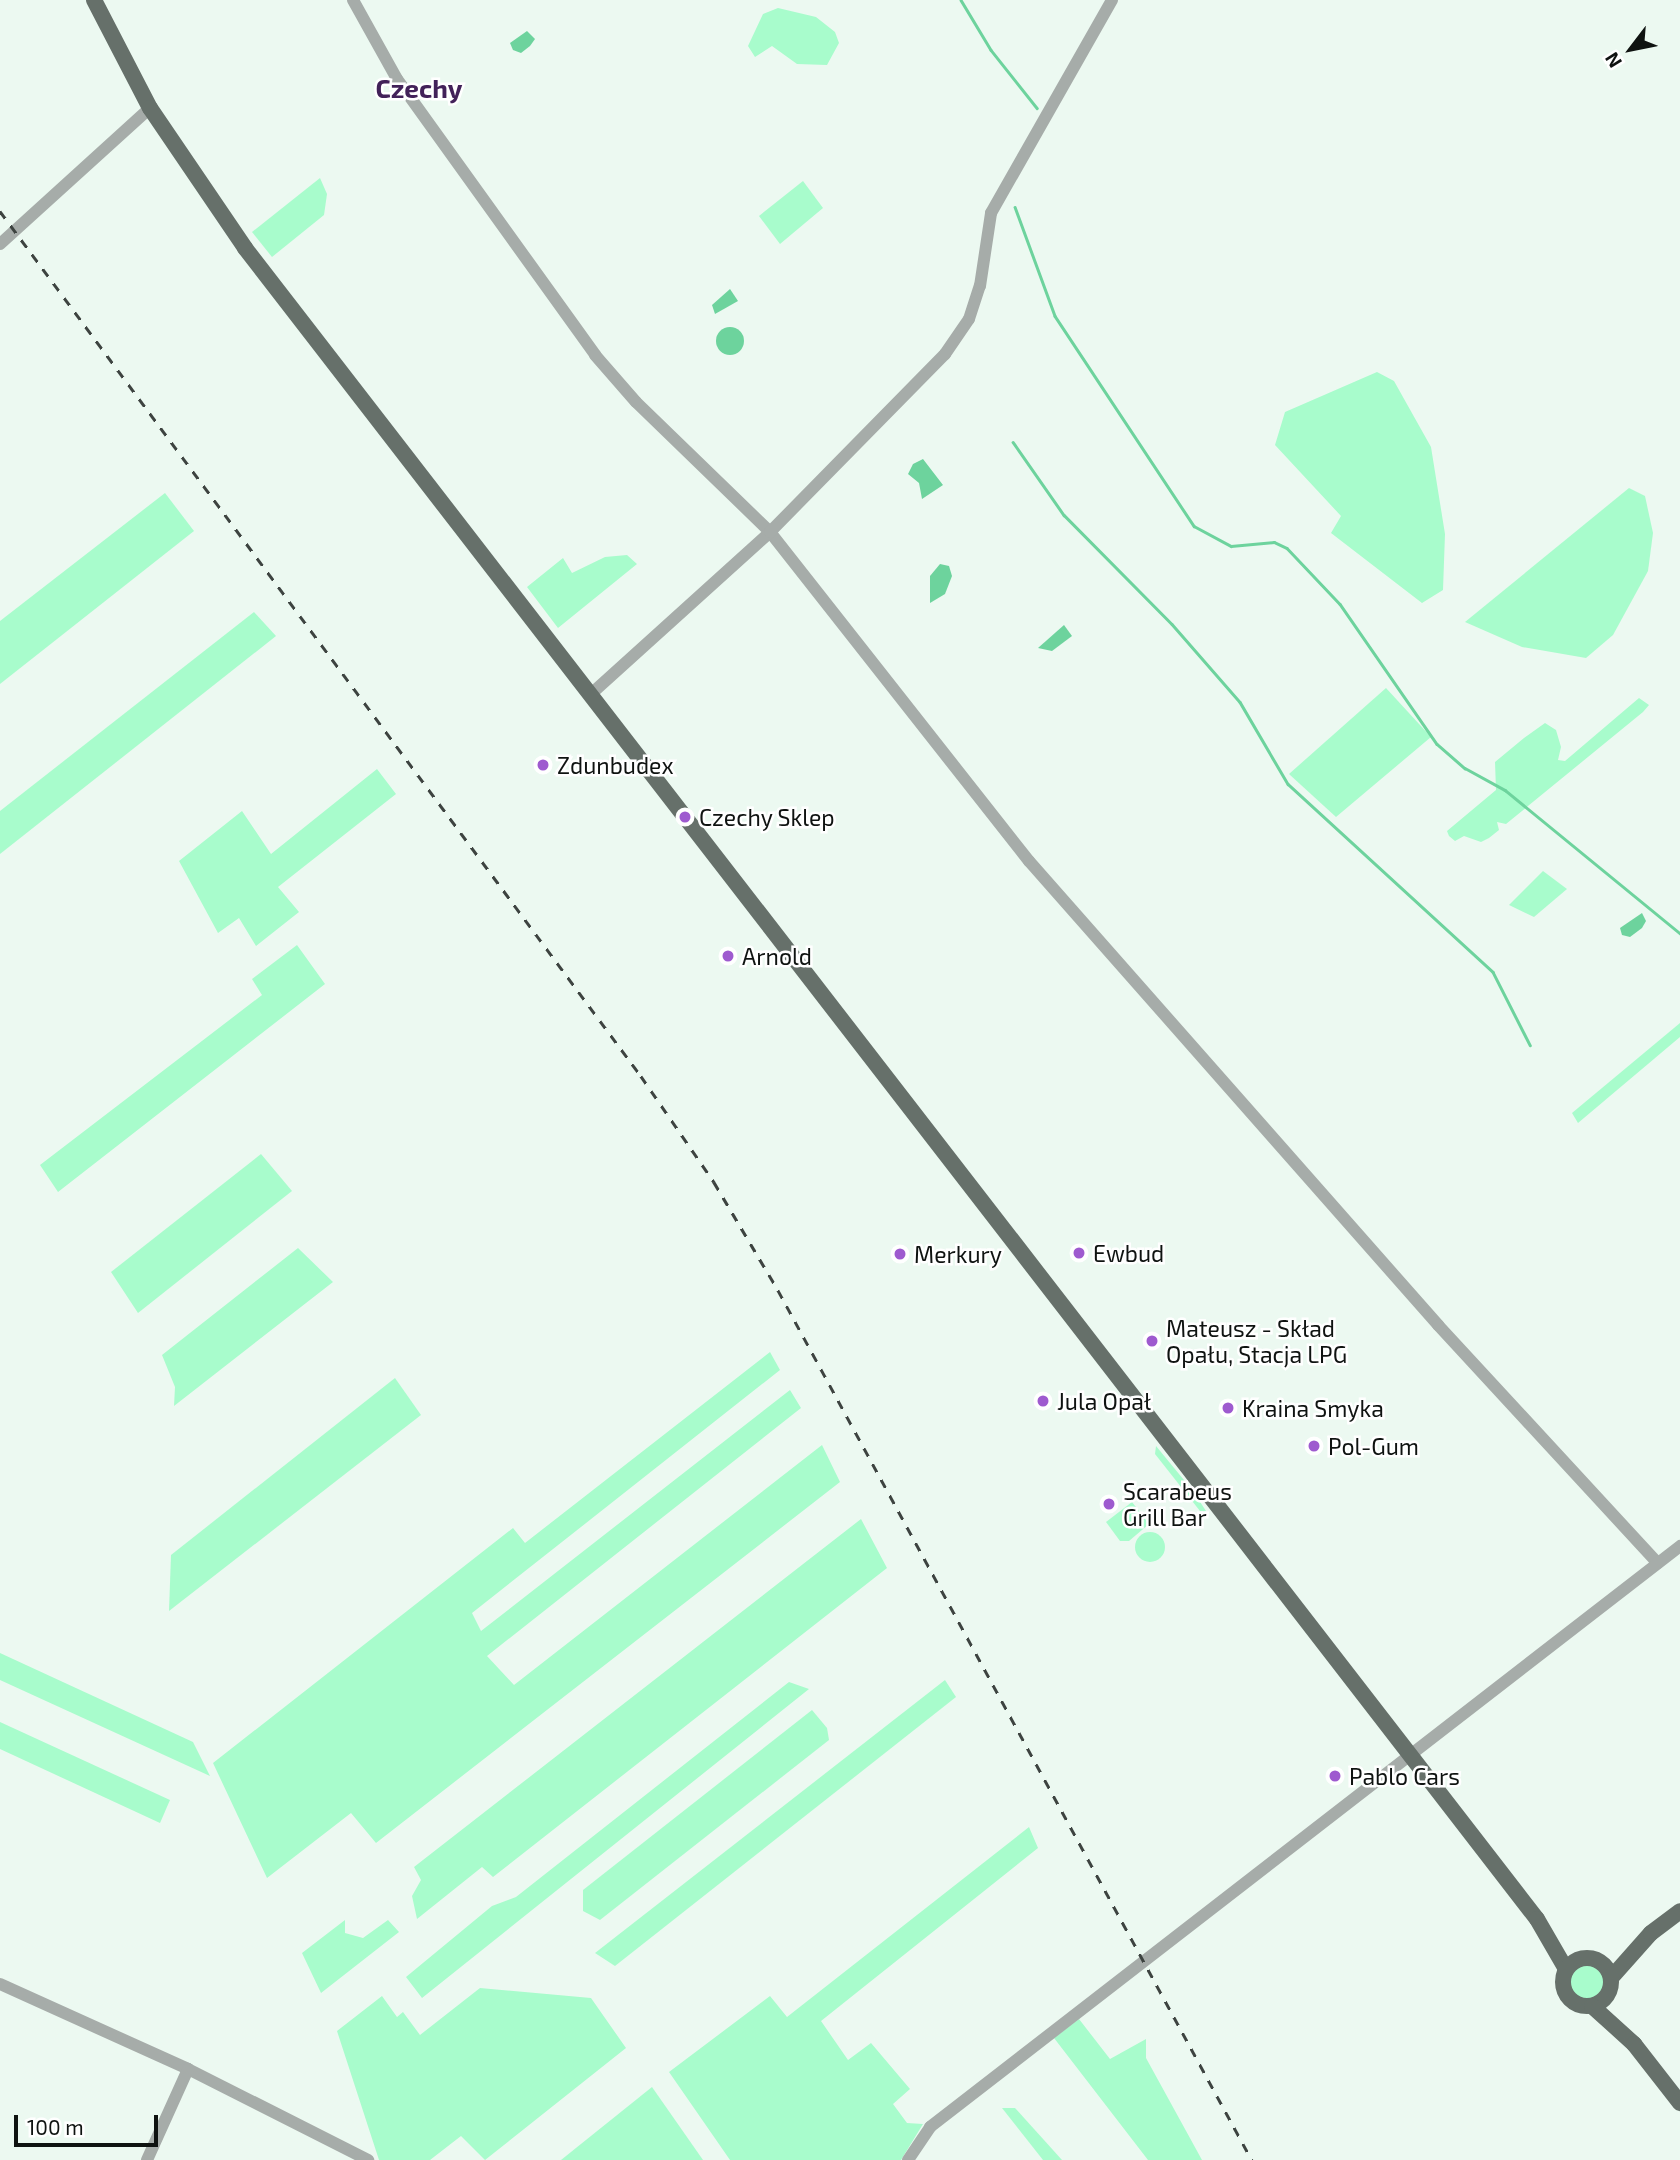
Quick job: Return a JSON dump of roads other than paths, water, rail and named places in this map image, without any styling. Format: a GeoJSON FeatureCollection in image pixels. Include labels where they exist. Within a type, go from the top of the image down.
{"type":"FeatureCollection","features":[{"type":"Feature","properties":{"kind":"main road"},"geometry":{"type":"LineString","coordinates":[[94,0],[150,108],[237,237],[1537,1919],[1580,1963],[1610,1985],[1634,2044]]}},
{"type":"Feature","properties":{"kind":"main road"},"geometry":{"type":"LineString","coordinates":[[1592,2006],[1651,1933],[1680,1910]]}},
{"type":"Feature","properties":{"kind":"main road"},"geometry":{"type":"LineString","coordinates":[[1651,1933],[1580,1963],[1564,1993],[1576,2004],[1592,2006],[1634,2044],[1680,2103]]}},
{"type":"Feature","properties":{"kind":"street"},"geometry":{"type":"LineString","coordinates":[[353,0],[397,79],[596,355],[636,402],[770,532],[1029,861],[1429,1315],[1658,1563]]}},
{"type":"Feature","properties":{"kind":"street"},"geometry":{"type":"LineString","coordinates":[[591,694],[770,532],[945,354],[969,319],[980,286],[990,213],[1112,0]]}},
{"type":"Feature","properties":{"kind":"street"},"geometry":{"type":"LineString","coordinates":[[0,244],[150,108]]}},
{"type":"Feature","properties":{"kind":"street"},"geometry":{"type":"LineString","coordinates":[[908,2160],[930,2127],[1680,1546]]}},
{"type":"Feature","properties":{"kind":"street"},"geometry":{"type":"LineString","coordinates":[[0,1983],[188,2069],[368,2160]]}},
{"type":"Feature","properties":{"kind":"street"},"geometry":{"type":"LineString","coordinates":[[147,2160],[188,2069]]}},
{"type":"Feature","properties":{"kind":"waterway"},"geometry":{"type":"LineString","coordinates":[[961,0],[991,50],[1037,108]]}},
{"type":"Feature","properties":{"kind":"waterway"},"geometry":{"type":"LineString","coordinates":[[1015,207],[1055,316],[1194,526],[1231,546],[1274,542],[1287,548],[1340,604],[1437,744],[1465,768],[1505,790],[1680,933]]}},
{"type":"Feature","properties":{"kind":"waterway"},"geometry":{"type":"LineString","coordinates":[[1013,442],[1064,515],[1172,624],[1240,702],[1288,784],[1493,972],[1530,1045]]}},
{"type":"Feature","properties":{"kind":"railway"},"geometry":{"type":"LineString","coordinates":[[0,211],[641,1076],[714,1182],[778,1290],[1252,2160]]}},
{"type":"Feature","properties":{"kind":"place","name":"Zdunbudex"},"geometry":{"type":"Point","coordinates":[543,765]}},
{"type":"Feature","properties":{"kind":"place","name":"Czechy Sklep"},"geometry":{"type":"Point","coordinates":[685,817]}},
{"type":"Feature","properties":{"kind":"place","name":"Arnold"},"geometry":{"type":"Point","coordinates":[728,956]}},
{"type":"Feature","properties":{"kind":"place","name":"Ewbud"},"geometry":{"type":"Point","coordinates":[1079,1253]}},
{"type":"Feature","properties":{"kind":"place","name":"Merkury"},"geometry":{"type":"Point","coordinates":[900,1254]}},
{"type":"Feature","properties":{"kind":"place","name":"Mateusz - Skład Opału, Stacja LPG"},"geometry":{"type":"Point","coordinates":[1152,1341]}},
{"type":"Feature","properties":{"kind":"place","name":"Jula Opał"},"geometry":{"type":"Point","coordinates":[1043,1401]}},
{"type":"Feature","properties":{"kind":"place","name":"Kraina Smyka"},"geometry":{"type":"Point","coordinates":[1228,1408]}},
{"type":"Feature","properties":{"kind":"place","name":"Pol-Gum"},"geometry":{"type":"Point","coordinates":[1314,1446]}},
{"type":"Feature","properties":{"kind":"place","name":"Scarabeus Grill Bar"},"geometry":{"type":"Point","coordinates":[1109,1504]}},
{"type":"Feature","properties":{"kind":"place","name":"Pablo Cars"},"geometry":{"type":"Point","coordinates":[1335,1776]}},
{"type":"Feature","properties":{"kind":"district","name":"Czechy"},"geometry":{"type":"Point","coordinates":[419,88]}}]}
